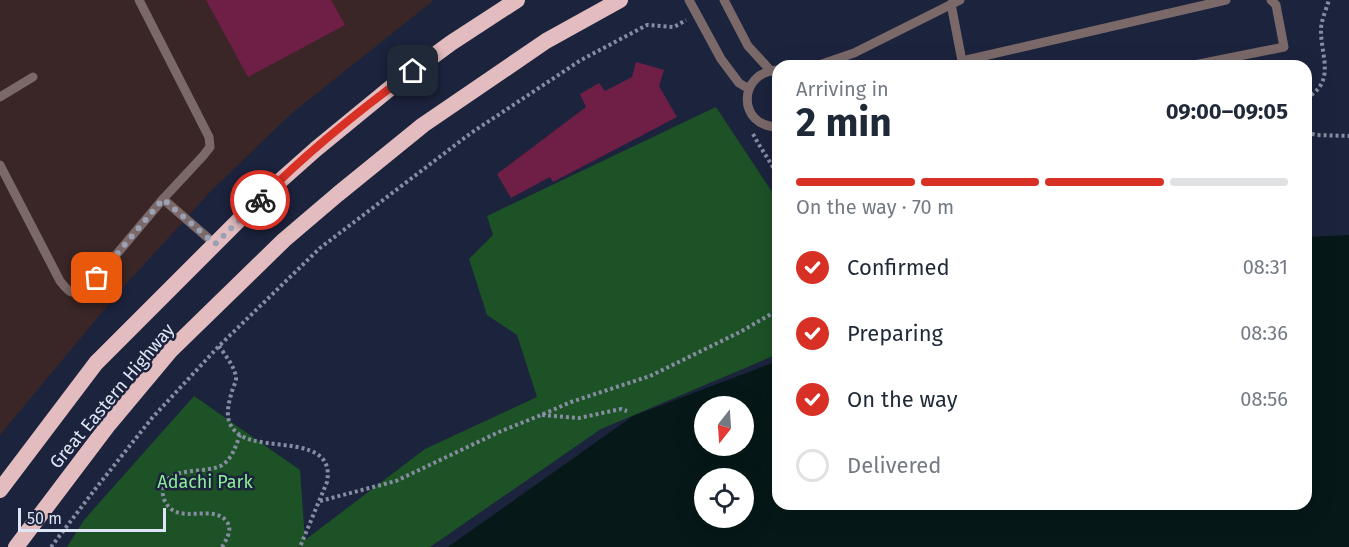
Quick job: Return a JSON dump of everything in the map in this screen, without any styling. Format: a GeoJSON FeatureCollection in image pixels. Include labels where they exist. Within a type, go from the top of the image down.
{"type":"FeatureCollection","features":[{"type":"Feature","properties":{"kind":"highway","name":"Great Eastern Highway"},"geometry":{"type":"LineString","coordinates":[[0,489],[96,363],[263,196],[316,148],[394,85],[517,0]]}},
{"type":"Feature","properties":{"kind":"highway","name":"Great Eastern Highway"},"geometry":{"type":"LineString","coordinates":[[16,547],[109,424],[170,351],[284,240],[423,125],[546,41],[621,0]]}},
{"type":"Feature","properties":{"kind":"lane"},"geometry":{"type":"LineString","coordinates":[[0,165],[60,281],[68,291],[76,294],[84,293],[210,147],[209,137],[139,0]]}},
{"type":"Feature","properties":{"kind":"lane"},"geometry":{"type":"LineString","coordinates":[[689,0],[721,58],[739,82],[749,89]]}},
{"type":"Feature","properties":{"kind":"lane"},"geometry":{"type":"LineString","coordinates":[[724,0],[748,46],[772,67]]}},
{"type":"Feature","properties":{"kind":"lane"},"geometry":{"type":"LineString","coordinates":[[976,60],[1226,0]]}},
{"type":"Feature","properties":{"kind":"lane"},"geometry":{"type":"LineString","coordinates":[[1218,60],[1284,47],[1276,5],[1271,0]]}},
{"type":"Feature","properties":{"kind":"lane"},"geometry":{"type":"LineString","coordinates":[[834,60],[854,53],[956,2],[963,60]]}},
{"type":"Feature","properties":{"kind":"lane"},"geometry":{"type":"LineString","coordinates":[[848,60],[854,53]]}},
{"type":"Feature","properties":{"kind":"lane"},"geometry":{"type":"LineString","coordinates":[[772,71],[761,74],[753,81],[749,89],[747,104],[754,118],[761,124],[772,127]]}},
{"type":"Feature","properties":{"kind":"lane"},"geometry":{"type":"LineString","coordinates":[[0,97],[33,77]]}},
{"type":"Feature","properties":{"kind":"lane"},"geometry":{"type":"LineString","coordinates":[[163,199],[215,244]]}},
{"type":"Feature","properties":{"kind":"path"},"geometry":{"type":"LineString","coordinates":[[1312,95],[1325,79],[1321,31],[1329,0]]}},
{"type":"Feature","properties":{"kind":"path"},"geometry":{"type":"LineString","coordinates":[[51,547],[152,418],[219,346],[320,248],[471,133],[581,60],[647,25],[674,27]]}},
{"type":"Feature","properties":{"kind":"path"},"geometry":{"type":"LineString","coordinates":[[754,118],[749,126],[772,165]]}},
{"type":"Feature","properties":{"kind":"path"},"geometry":{"type":"LineString","coordinates":[[1312,134],[1349,136]]}},
{"type":"Feature","properties":{"kind":"path"},"geometry":{"type":"LineString","coordinates":[[320,501],[396,481],[499,432],[571,402],[650,376],[740,332],[772,313]]}},
{"type":"Feature","properties":{"kind":"path"},"geometry":{"type":"LineString","coordinates":[[219,346],[233,368],[236,379],[227,415],[231,425],[240,435],[306,449],[319,455],[327,463],[329,472],[327,482],[300,547]]}},
{"type":"Feature","properties":{"kind":"path"},"geometry":{"type":"LineString","coordinates":[[541,415],[579,418],[621,409],[627,411]]}},
{"type":"Feature","properties":{"kind":"path"},"geometry":{"type":"LineString","coordinates":[[222,547],[228,537],[229,526],[226,520],[207,513],[174,511],[163,498],[163,491],[165,483],[177,474],[223,465],[231,457],[240,435]]}},
{"type":"Feature","properties":{"kind":"shaded area"},"geometry":{"type":"Polygon","coordinates":[[[0,0],[434,0],[291,114],[211,191],[118,293],[0,435],[0,0]]]}},
{"type":"Feature","properties":{"kind":"shaded area"},"geometry":{"type":"Polygon","coordinates":[[[1349,235],[1349,547],[448,547],[633,416],[772,363],[772,510],[1312,510],[1312,237],[1349,235]]]}},
{"type":"Feature","properties":{"kind":"green space","name":"Adachi Park"},"geometry":{"type":"Polygon","coordinates":[[[716,107],[772,192],[772,357],[601,429],[430,547],[67,547],[84,520],[194,396],[300,470],[305,540],[425,449],[537,397],[517,335],[487,315],[469,259],[493,235],[487,216],[716,107]]]}},
{"type":"Feature","properties":{"kind":"building"},"geometry":{"type":"Polygon","coordinates":[[[206,0],[331,0],[345,25],[248,77],[206,0]]]}},
{"type":"Feature","properties":{"kind":"building"},"geometry":{"type":"Polygon","coordinates":[[[636,62],[664,70],[659,86],[677,117],[553,182],[550,177],[511,198],[497,174],[586,107],[580,94],[599,83],[605,91],[632,77],[636,62]]]}},
{"type":"Feature","properties":{"kind":"way so far"},"geometry":{"type":"LineString","coordinates":[[97,278],[163,199],[215,244],[260,200]]}},
{"type":"Feature","properties":{"kind":"route"},"geometry":{"type":"LineString","coordinates":[[260,200],[316,148],[413,71]]}}]}
